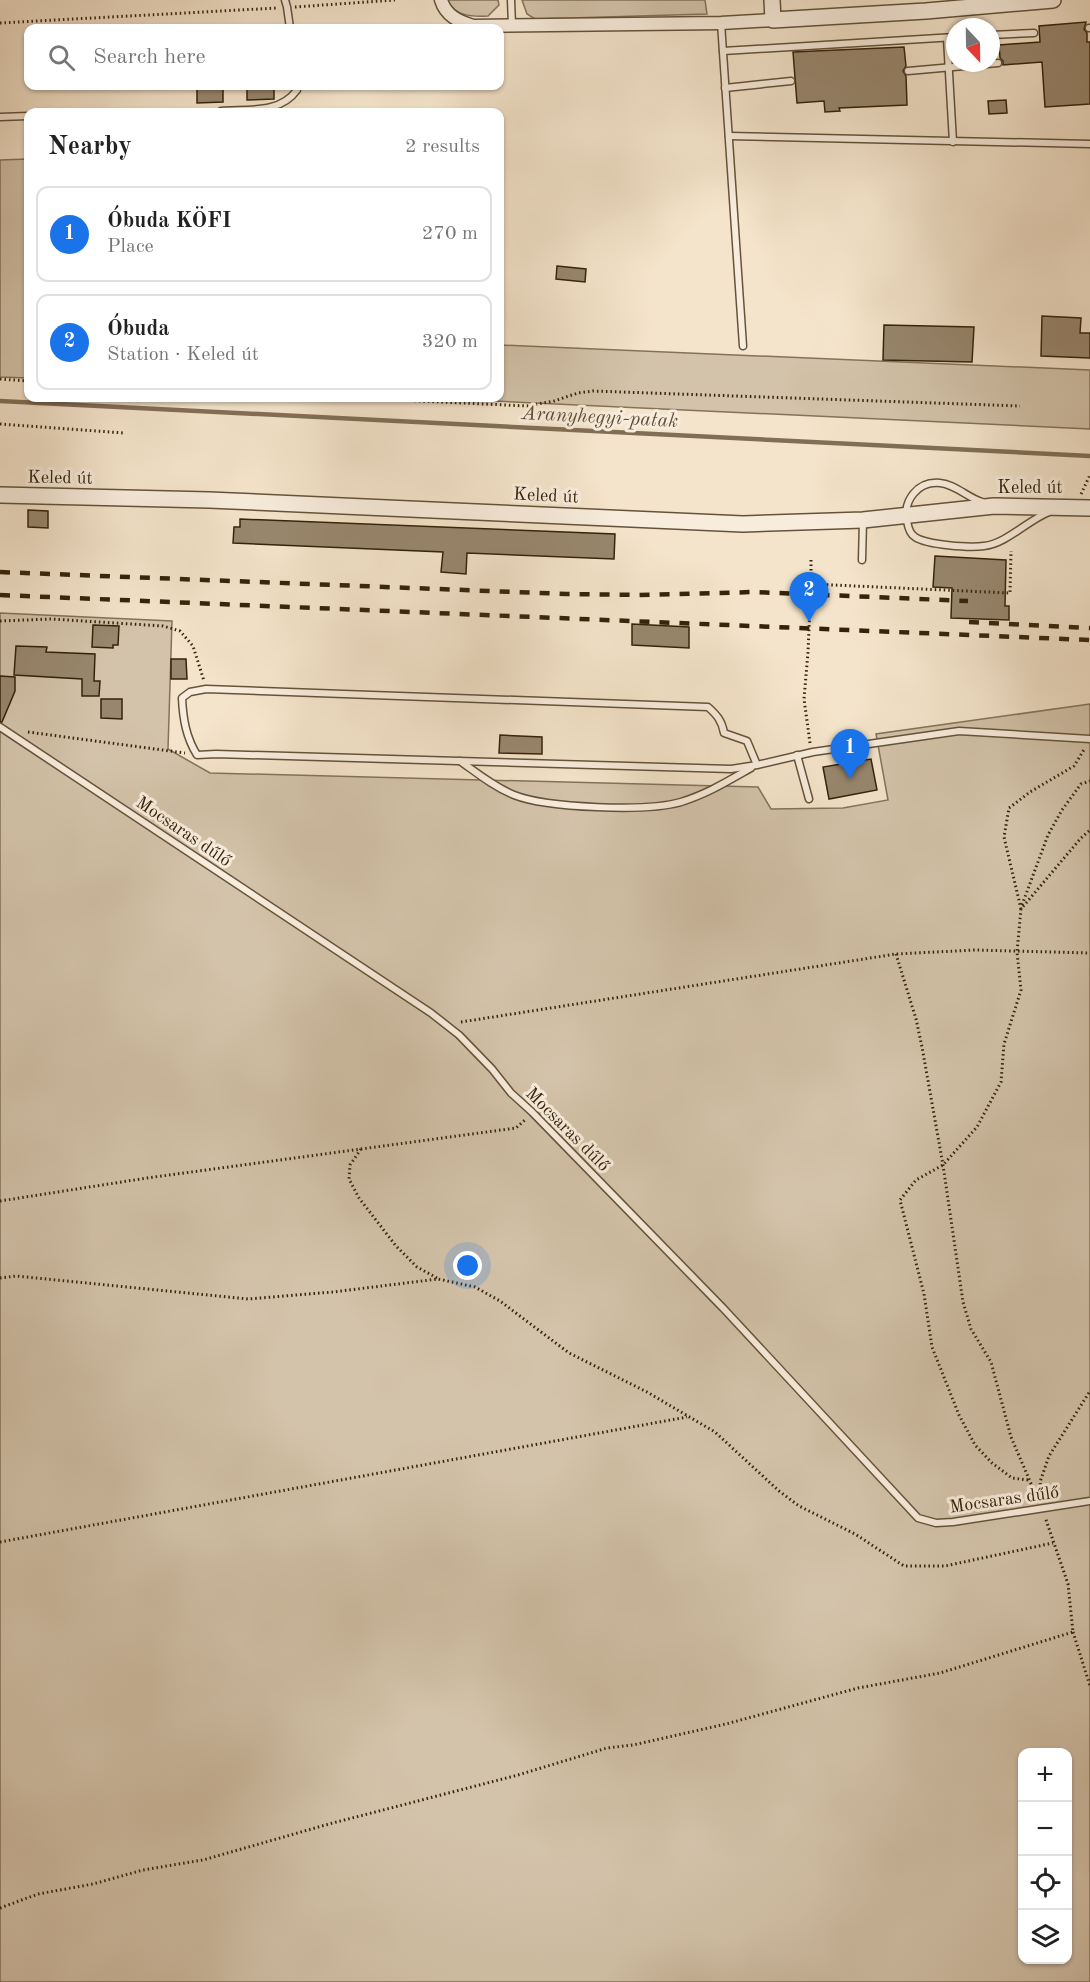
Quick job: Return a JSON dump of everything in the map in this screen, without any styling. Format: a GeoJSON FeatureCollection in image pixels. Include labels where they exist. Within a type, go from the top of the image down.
{"type":"FeatureCollection","features":[{"type":"Feature","properties":{"kind":"street"},"geometry":{"type":"LineString","coordinates":[[441,0],[448,14],[467,24]]}},
{"type":"Feature","properties":{"kind":"street"},"geometry":{"type":"LineString","coordinates":[[772,0],[772,20]]}},
{"type":"Feature","properties":{"kind":"street"},"geometry":{"type":"LineString","coordinates":[[504,25],[721,23],[926,11],[1053,0]]}},
{"type":"Feature","properties":{"kind":"street","name":"Keled út"},"geometry":{"type":"LineString","coordinates":[[0,495],[221,500],[743,524],[863,520],[994,506],[1076,507]]}},
{"type":"Feature","properties":{"kind":"lane"},"geometry":{"type":"LineString","coordinates":[[285,0],[289,24]]}},
{"type":"Feature","properties":{"kind":"lane"},"geometry":{"type":"LineString","coordinates":[[511,0],[512,25]]}},
{"type":"Feature","properties":{"kind":"lane"},"geometry":{"type":"LineString","coordinates":[[721,23],[743,346]]}},
{"type":"Feature","properties":{"kind":"lane"},"geometry":{"type":"LineString","coordinates":[[1000,35],[1034,33]]}},
{"type":"Feature","properties":{"kind":"lane"},"geometry":{"type":"LineString","coordinates":[[723,51],[946,38]]}},
{"type":"Feature","properties":{"kind":"lane"},"geometry":{"type":"LineString","coordinates":[[908,70],[946,67]]}},
{"type":"Feature","properties":{"kind":"lane"},"geometry":{"type":"LineString","coordinates":[[949,72],[953,142]]}},
{"type":"Feature","properties":{"kind":"lane"},"geometry":{"type":"LineString","coordinates":[[725,88],[791,81]]}},
{"type":"Feature","properties":{"kind":"lane"},"geometry":{"type":"LineString","coordinates":[[263,108],[277,107],[291,99],[297,90]]}},
{"type":"Feature","properties":{"kind":"lane"},"geometry":{"type":"LineString","coordinates":[[0,117],[24,116]]}},
{"type":"Feature","properties":{"kind":"lane"},"geometry":{"type":"LineString","coordinates":[[729,136],[1090,144]]}},
{"type":"Feature","properties":{"kind":"lane"},"geometry":{"type":"LineString","coordinates":[[994,506],[976,500],[949,485],[930,483],[921,487],[909,499],[906,504],[906,516],[911,533],[925,542],[941,545],[984,546],[1000,541],[1038,516],[1076,507]]}},
{"type":"Feature","properties":{"kind":"lane"},"geometry":{"type":"LineString","coordinates":[[862,560],[863,520]]}},
{"type":"Feature","properties":{"kind":"lane"},"geometry":{"type":"LineString","coordinates":[[757,765],[747,741],[724,733],[717,715],[708,707],[206,689],[190,692],[182,698],[186,730],[197,755],[719,769],[757,765],[813,752],[959,731],[1090,739]]}},
{"type":"Feature","properties":{"kind":"lane","name":"Mocsaras dűlő"},"geometry":{"type":"LineString","coordinates":[[1,727],[459,1035],[492,1069],[510,1093],[532,1112],[723,1308],[918,1518],[936,1523],[1090,1501]]}},
{"type":"Feature","properties":{"kind":"lane"},"geometry":{"type":"LineString","coordinates":[[797,755],[809,799]]}},
{"type":"Feature","properties":{"kind":"lane"},"geometry":{"type":"LineString","coordinates":[[460,761],[499,788],[535,802],[622,807],[678,803],[717,788],[757,765]]}},
{"type":"Feature","properties":{"kind":"path"},"geometry":{"type":"LineString","coordinates":[[0,23],[395,0]]}},
{"type":"Feature","properties":{"kind":"path"},"geometry":{"type":"LineString","coordinates":[[0,380],[24,381]]}},
{"type":"Feature","properties":{"kind":"path"},"geometry":{"type":"LineString","coordinates":[[442,402],[527,406],[593,391],[1020,406]]}},
{"type":"Feature","properties":{"kind":"path"},"geometry":{"type":"LineString","coordinates":[[0,424],[124,433]]}},
{"type":"Feature","properties":{"kind":"path"},"geometry":{"type":"LineString","coordinates":[[1076,507],[1090,475]]}},
{"type":"Feature","properties":{"kind":"path"},"geometry":{"type":"LineString","coordinates":[[811,584],[1010,593],[1011,551]]}},
{"type":"Feature","properties":{"kind":"path"},"geometry":{"type":"LineString","coordinates":[[811,558],[804,699],[807,731],[813,752]]}},
{"type":"Feature","properties":{"kind":"path"},"geometry":{"type":"LineString","coordinates":[[0,621],[51,619],[163,626],[180,631],[193,646],[206,689]]}},
{"type":"Feature","properties":{"kind":"path"},"geometry":{"type":"LineString","coordinates":[[1,727],[197,755]]}},
{"type":"Feature","properties":{"kind":"path"},"geometry":{"type":"LineString","coordinates":[[1021,909],[1004,837],[1009,808],[1030,792],[1074,766],[1090,739]]}},
{"type":"Feature","properties":{"kind":"path"},"geometry":{"type":"LineString","coordinates":[[1028,1480],[1012,1478],[992,1463],[975,1445],[959,1415],[932,1347],[924,1294],[900,1200],[916,1180],[944,1165],[977,1126],[1000,1082],[1004,1044],[1021,990],[1017,952],[1021,909],[1048,836],[1062,810],[1081,784],[1090,781]]}},
{"type":"Feature","properties":{"kind":"path"},"geometry":{"type":"LineString","coordinates":[[1021,909],[1090,830]]}},
{"type":"Feature","properties":{"kind":"path"},"geometry":{"type":"LineString","coordinates":[[446,1025],[896,954],[975,950],[1090,953]]}},
{"type":"Feature","properties":{"kind":"path"},"geometry":{"type":"LineString","coordinates":[[896,954],[916,1019],[944,1165],[963,1302],[971,1329],[991,1362],[1011,1437],[1028,1480],[1043,1509]]}},
{"type":"Feature","properties":{"kind":"path"},"geometry":{"type":"LineString","coordinates":[[0,1201],[147,1178],[516,1128],[523,1121]]}},
{"type":"Feature","properties":{"kind":"path"},"geometry":{"type":"LineString","coordinates":[[362,1148],[350,1165],[349,1179],[359,1198],[396,1246],[417,1267],[438,1279],[475,1287],[500,1301],[569,1353],[646,1392],[715,1432],[778,1491],[799,1506],[855,1534],[904,1566],[945,1566],[1053,1543]]}},
{"type":"Feature","properties":{"kind":"path"},"geometry":{"type":"LineString","coordinates":[[0,1278],[16,1276],[248,1299],[333,1292],[438,1279]]}},
{"type":"Feature","properties":{"kind":"path"},"geometry":{"type":"LineString","coordinates":[[1090,1391],[1049,1456],[1040,1482],[1043,1509],[1068,1584],[1073,1632],[1090,1686]]}},
{"type":"Feature","properties":{"kind":"path"},"geometry":{"type":"LineString","coordinates":[[0,1542],[689,1417]]}},
{"type":"Feature","properties":{"kind":"path"},"geometry":{"type":"LineString","coordinates":[[0,1908],[38,1894],[93,1884],[143,1870],[203,1860],[329,1824],[518,1775],[607,1748],[633,1745],[726,1724],[858,1688],[939,1673],[1073,1632]]}},
{"type":"Feature","properties":{"kind":"shaded area"},"geometry":{"type":"Polygon","coordinates":[[[447,0],[498,0],[499,5],[488,16],[476,16],[459,12],[447,0]]]}},
{"type":"Feature","properties":{"kind":"shaded area"},"geometry":{"type":"Polygon","coordinates":[[[522,0],[705,0],[707,14],[535,19],[527,14],[522,0]]]}},
{"type":"Feature","properties":{"kind":"shaded area"},"geometry":{"type":"Polygon","coordinates":[[[24,159],[24,378],[0,377],[0,160],[24,159]]]}},
{"type":"Feature","properties":{"kind":"shaded area"},"geometry":{"type":"Polygon","coordinates":[[[504,345],[1090,370],[1090,429],[504,402],[504,345]]]}},
{"type":"Feature","properties":{"kind":"shaded area"},"geometry":{"type":"Polygon","coordinates":[[[0,613],[172,621],[168,749],[210,773],[758,787],[771,809],[843,808],[888,800],[876,734],[1090,704],[1090,1982],[0,1982],[0,613]]]}},
{"type":"Feature","properties":{"kind":"building"},"geometry":{"type":"Polygon","coordinates":[[[1086,22],[1084,29],[1087,33],[1087,42],[1090,42],[1090,104],[1045,107],[1042,62],[1003,65],[1000,58],[1000,45],[1040,42],[1039,26],[1086,22]]]}},
{"type":"Feature","properties":{"kind":"building"},"geometry":{"type":"Polygon","coordinates":[[[904,47],[906,66],[903,71],[906,76],[907,105],[839,108],[840,111],[825,112],[824,101],[797,103],[793,52],[904,47]]]}},
{"type":"Feature","properties":{"kind":"building"},"geometry":{"type":"Polygon","coordinates":[[[197,90],[223,90],[223,102],[197,103],[197,90]]]}},
{"type":"Feature","properties":{"kind":"building"},"geometry":{"type":"Polygon","coordinates":[[[247,90],[274,90],[274,99],[247,100],[247,90]]]}},
{"type":"Feature","properties":{"kind":"building"},"geometry":{"type":"Polygon","coordinates":[[[1006,100],[1007,113],[989,114],[988,101],[1006,100]]]}},
{"type":"Feature","properties":{"kind":"building"},"geometry":{"type":"Polygon","coordinates":[[[557,266],[586,269],[585,282],[556,279],[557,266]]]}},
{"type":"Feature","properties":{"kind":"building"},"geometry":{"type":"Polygon","coordinates":[[[1042,316],[1081,318],[1080,333],[1090,333],[1090,358],[1041,356],[1042,316]]]}},
{"type":"Feature","properties":{"kind":"building"},"geometry":{"type":"Polygon","coordinates":[[[884,325],[974,327],[972,362],[883,360],[884,325]]]}},
{"type":"Feature","properties":{"kind":"building"},"geometry":{"type":"Polygon","coordinates":[[[28,510],[48,511],[48,528],[28,527],[28,510]]]}},
{"type":"Feature","properties":{"kind":"building"},"geometry":{"type":"Polygon","coordinates":[[[240,519],[615,534],[614,559],[467,553],[466,574],[441,572],[443,552],[233,543],[234,527],[240,527],[240,519]]]}},
{"type":"Feature","properties":{"kind":"building"},"geometry":{"type":"Polygon","coordinates":[[[935,556],[1006,560],[1005,606],[1009,606],[1009,620],[951,618],[952,588],[933,587],[935,556]]]}},
{"type":"Feature","properties":{"kind":"building"},"geometry":{"type":"Polygon","coordinates":[[[632,624],[689,627],[689,648],[632,645],[632,624]]]}},
{"type":"Feature","properties":{"kind":"building"},"geometry":{"type":"Polygon","coordinates":[[[93,625],[119,626],[118,645],[113,645],[113,648],[92,647],[93,625]]]}},
{"type":"Feature","properties":{"kind":"building"},"geometry":{"type":"Polygon","coordinates":[[[16,646],[47,647],[46,652],[95,654],[94,681],[100,681],[99,696],[82,696],[82,679],[14,675],[16,646]]]}},
{"type":"Feature","properties":{"kind":"building"},"geometry":{"type":"Polygon","coordinates":[[[171,659],[186,659],[187,679],[171,679],[171,659]]]}},
{"type":"Feature","properties":{"kind":"building"},"geometry":{"type":"Polygon","coordinates":[[[0,676],[15,677],[15,691],[2,722],[0,722],[0,676]]]}},
{"type":"Feature","properties":{"kind":"building"},"geometry":{"type":"Polygon","coordinates":[[[101,699],[122,699],[122,719],[101,718],[101,699]]]}},
{"type":"Feature","properties":{"kind":"building"},"geometry":{"type":"Polygon","coordinates":[[[500,735],[542,737],[542,754],[499,753],[500,735]]]}},
{"type":"Feature","properties":{"kind":"building"},"geometry":{"type":"Polygon","coordinates":[[[871,759],[877,790],[829,799],[823,767],[871,759]]]}},
{"type":"Feature","properties":{"kind":"waterway","name":"Aranyhegyi-patak"},"geometry":{"type":"LineString","coordinates":[[0,401],[1090,456]]}},
{"type":"Feature","properties":{"kind":"railway"},"geometry":{"type":"LineString","coordinates":[[0,572],[566,594],[754,592],[968,601]]}},
{"type":"Feature","properties":{"kind":"railway"},"geometry":{"type":"LineString","coordinates":[[0,595],[1090,640]]}},
{"type":"Feature","properties":{"kind":"railway"},"geometry":{"type":"LineString","coordinates":[[969,622],[1090,628]]}},
{"type":"Feature","properties":{"kind":"place","name":"Óbuda"},"geometry":{"type":"Point","coordinates":[809,622]}},
{"type":"Feature","properties":{"kind":"place","name":"Óbuda KÖFI"},"geometry":{"type":"Point","coordinates":[850,779]}}]}
